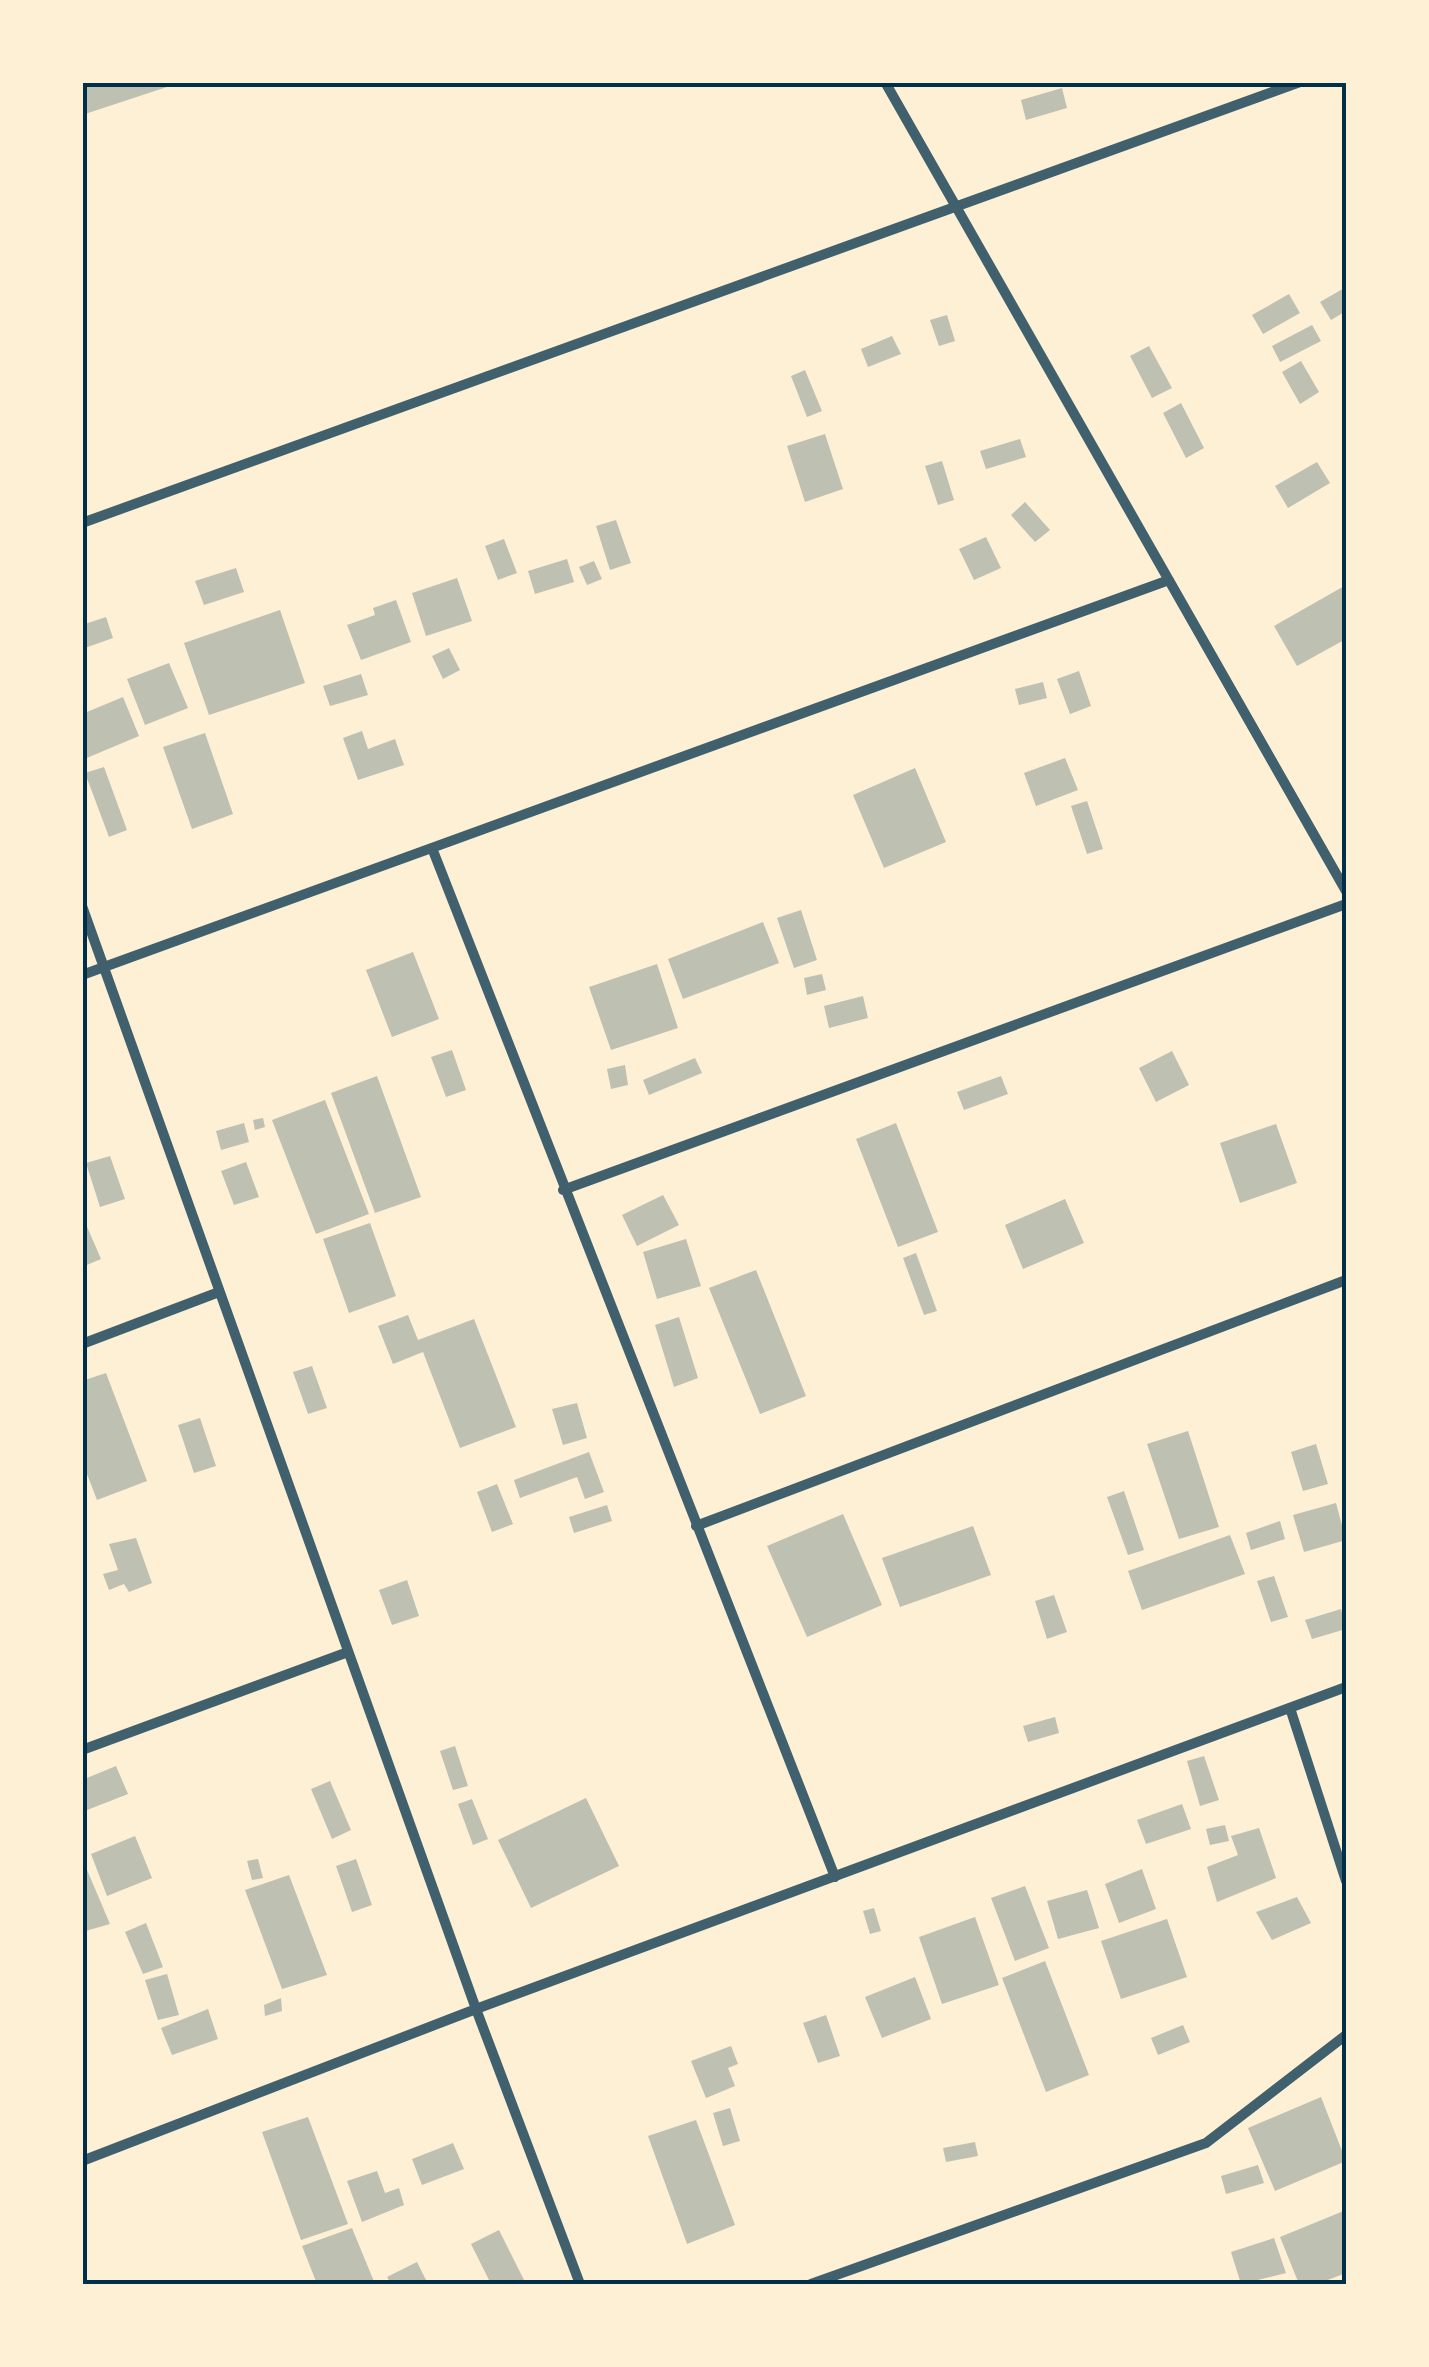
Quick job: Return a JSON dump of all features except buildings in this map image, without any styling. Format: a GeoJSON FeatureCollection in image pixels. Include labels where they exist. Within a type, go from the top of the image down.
{"type":"FeatureCollection","features":[{"type":"Feature","properties":{"kind":"street"},"geometry":{"type":"LineString","coordinates":[[885,82],[1346,891]]}},
{"type":"Feature","properties":{"kind":"street"},"geometry":{"type":"LineString","coordinates":[[82,522],[1300,82]]}},
{"type":"Feature","properties":{"kind":"street"},"geometry":{"type":"LineString","coordinates":[[82,975],[1169,580]]}},
{"type":"Feature","properties":{"kind":"street"},"geometry":{"type":"LineString","coordinates":[[432,848],[835,1876]]}},
{"type":"Feature","properties":{"kind":"street"},"geometry":{"type":"LineString","coordinates":[[563,1190],[1346,904]]}},
{"type":"Feature","properties":{"kind":"street"},"geometry":{"type":"LineString","coordinates":[[82,906],[476,2009],[580,2284]]}},
{"type":"Feature","properties":{"kind":"street"},"geometry":{"type":"LineString","coordinates":[[696,1526],[1346,1280]]}},
{"type":"Feature","properties":{"kind":"street"},"geometry":{"type":"LineString","coordinates":[[82,1344],[219,1292]]}},
{"type":"Feature","properties":{"kind":"street"},"geometry":{"type":"LineString","coordinates":[[82,1750],[348,1652]]}},
{"type":"Feature","properties":{"kind":"street"},"geometry":{"type":"LineString","coordinates":[[82,2161],[476,2009],[1346,1688]]}},
{"type":"Feature","properties":{"kind":"street"},"geometry":{"type":"LineString","coordinates":[[1290,1708],[1346,1880]]}},
{"type":"Feature","properties":{"kind":"street"},"geometry":{"type":"LineString","coordinates":[[810,2284],[1206,2143],[1346,2036]]}}]}
